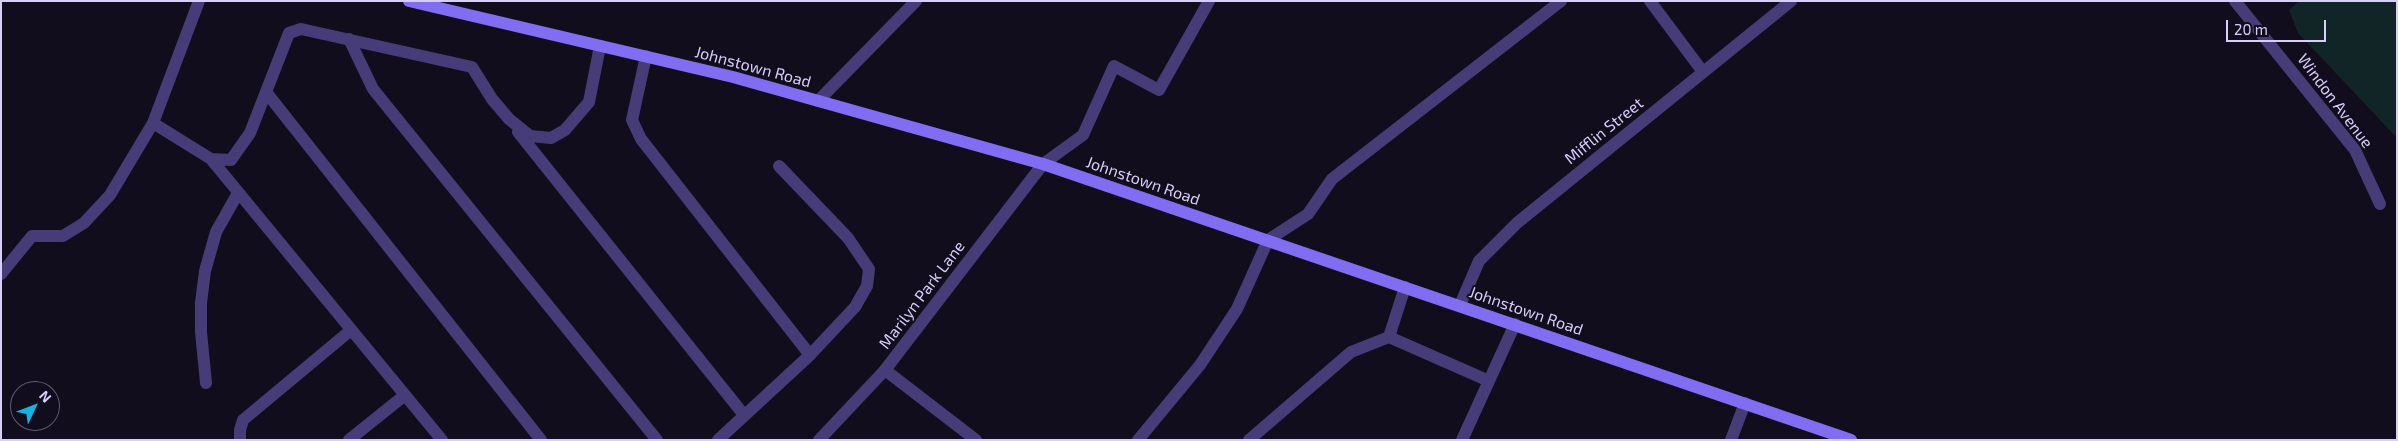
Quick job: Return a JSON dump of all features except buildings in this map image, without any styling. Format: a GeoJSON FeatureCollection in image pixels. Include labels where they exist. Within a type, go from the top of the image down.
{"type":"FeatureCollection","features":[{"type":"Feature","properties":{"kind":"main road","name":"Johnstown Road"},"geometry":{"type":"LineString","coordinates":[[409,1],[733,77],[1043,164],[1851,440]]}},
{"type":"Feature","properties":{"kind":"street"},"geometry":{"type":"LineString","coordinates":[[1,274],[32,236],[63,236],[84,223],[110,195],[153,123],[200,1]]}},
{"type":"Feature","properties":{"kind":"street"},"geometry":{"type":"LineString","coordinates":[[818,101],[916,1]]}},
{"type":"Feature","properties":{"kind":"street","name":"Marilyn Park Lane"},"geometry":{"type":"LineString","coordinates":[[821,439],[886,370],[1043,164],[1083,134],[1114,66],[1159,90],[1209,1]]}},
{"type":"Feature","properties":{"kind":"street"},"geometry":{"type":"LineString","coordinates":[[1138,440],[1200,365],[1237,309],[1268,240],[1308,214],[1332,180],[1561,1]]}},
{"type":"Feature","properties":{"kind":"street"},"geometry":{"type":"LineString","coordinates":[[1650,1],[1704,72]]}},
{"type":"Feature","properties":{"kind":"street","name":"Mifflin Street"},"geometry":{"type":"LineString","coordinates":[[1460,305],[1479,261],[1517,223],[1791,1]]}},
{"type":"Feature","properties":{"kind":"street","name":"Windon Avenue"},"geometry":{"type":"LineString","coordinates":[[2235,1],[2355,150],[2380,204]]}},
{"type":"Feature","properties":{"kind":"street"},"geometry":{"type":"LineString","coordinates":[[211,159],[231,160],[250,133],[289,32],[301,29],[472,67],[492,99],[744,416]]}},
{"type":"Feature","properties":{"kind":"street"},"geometry":{"type":"LineString","coordinates":[[349,39],[373,89],[657,440]]}},
{"type":"Feature","properties":{"kind":"street"},"geometry":{"type":"LineString","coordinates":[[508,119],[530,136],[550,138],[565,130],[588,102],[600,46]]}},
{"type":"Feature","properties":{"kind":"street"},"geometry":{"type":"LineString","coordinates":[[646,56],[632,120],[641,139],[810,355]]}},
{"type":"Feature","properties":{"kind":"street"},"geometry":{"type":"LineString","coordinates":[[266,92],[541,440]]}},
{"type":"Feature","properties":{"kind":"street"},"geometry":{"type":"LineString","coordinates":[[153,123],[211,159],[442,440]]}},
{"type":"Feature","properties":{"kind":"street"},"geometry":{"type":"LineString","coordinates":[[718,440],[810,355],[854,307],[867,286],[869,269],[848,238],[779,166]]}},
{"type":"Feature","properties":{"kind":"street"},"geometry":{"type":"LineString","coordinates":[[206,383],[201,332],[201,303],[205,271],[216,232],[238,193]]}},
{"type":"Feature","properties":{"kind":"street"},"geometry":{"type":"LineString","coordinates":[[1389,337],[1405,287]]}},
{"type":"Feature","properties":{"kind":"street"},"geometry":{"type":"LineString","coordinates":[[1462,440],[1515,324]]}},
{"type":"Feature","properties":{"kind":"street"},"geometry":{"type":"LineString","coordinates":[[240,440],[243,420],[249,414],[351,330]]}},
{"type":"Feature","properties":{"kind":"street"},"geometry":{"type":"LineString","coordinates":[[1249,440],[1351,352],[1389,337],[1489,381]]}},
{"type":"Feature","properties":{"kind":"street"},"geometry":{"type":"LineString","coordinates":[[886,370],[976,440]]}},
{"type":"Feature","properties":{"kind":"street"},"geometry":{"type":"LineString","coordinates":[[349,440],[405,395]]}},
{"type":"Feature","properties":{"kind":"street"},"geometry":{"type":"LineString","coordinates":[[1731,440],[1745,403]]}},
{"type":"Feature","properties":{"kind":"green space"},"geometry":{"type":"Polygon","coordinates":[[[2299,1],[2397,1],[2397,138],[2298,33],[2289,10],[2299,1]]]}}]}
